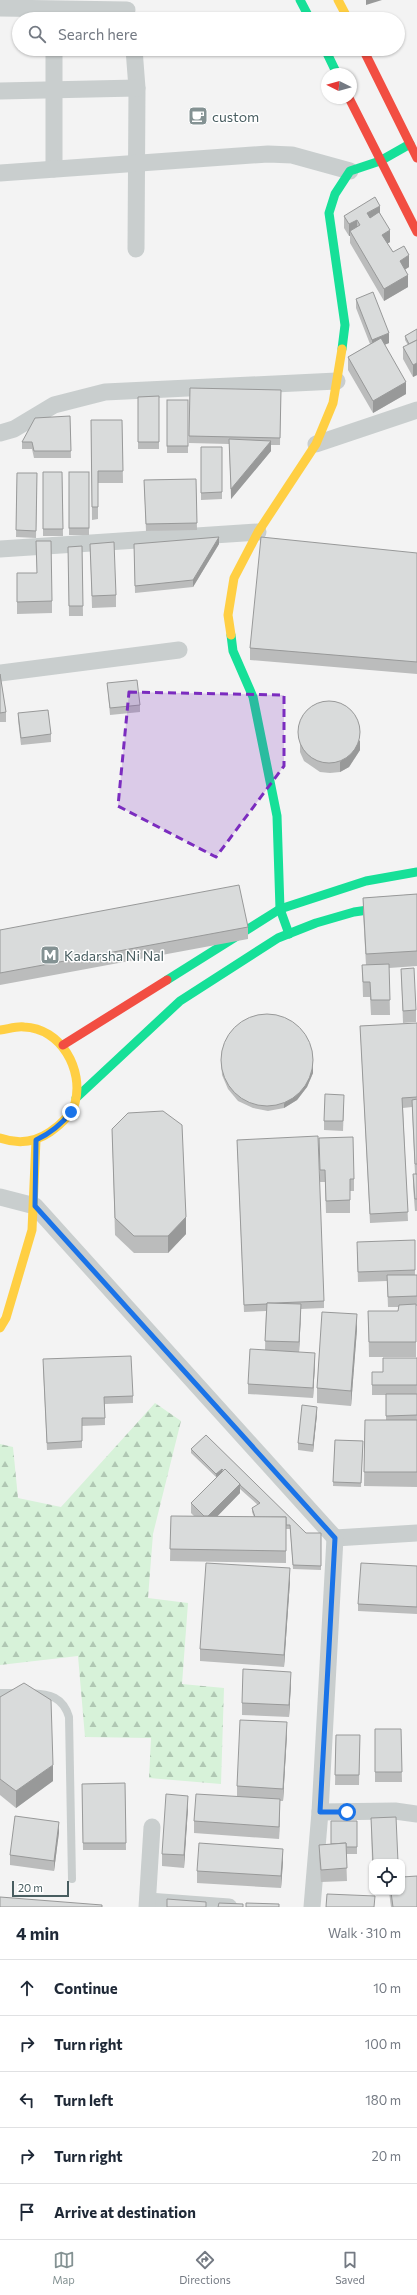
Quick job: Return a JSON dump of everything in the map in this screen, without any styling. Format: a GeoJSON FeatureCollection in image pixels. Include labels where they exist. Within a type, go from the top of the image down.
{"type":"FeatureCollection","features":[{"type":"Feature","properties":{"kind":"street"},"geometry":{"type":"LineString","coordinates":[[300,0],[306,12]]}},
{"type":"Feature","properties":{"kind":"street"},"geometry":{"type":"LineString","coordinates":[[338,0],[344,12]]}},
{"type":"Feature","properties":{"kind":"street"},"geometry":{"type":"LineString","coordinates":[[0,8],[127,10]]}},
{"type":"Feature","properties":{"kind":"street"},"geometry":{"type":"LineString","coordinates":[[54,56],[54,169]]}},
{"type":"Feature","properties":{"kind":"street"},"geometry":{"type":"LineString","coordinates":[[134,56],[136,88],[136,249]]}},
{"type":"Feature","properties":{"kind":"street"},"geometry":{"type":"LineString","coordinates":[[328,56],[334,68]]}},
{"type":"Feature","properties":{"kind":"street"},"geometry":{"type":"LineString","coordinates":[[366,56],[417,158]]}},
{"type":"Feature","properties":{"kind":"street"},"geometry":{"type":"LineString","coordinates":[[0,91],[136,88]]}},
{"type":"Feature","properties":{"kind":"street"},"geometry":{"type":"LineString","coordinates":[[352,104],[417,232]]}},
{"type":"Feature","properties":{"kind":"street"},"geometry":{"type":"LineString","coordinates":[[0,173],[268,154],[292,155],[350,171],[380,161],[410,144]]}},
{"type":"Feature","properties":{"kind":"street"},"geometry":{"type":"LineString","coordinates":[[289,934],[280,909],[277,816],[252,697],[234,651],[228,615],[234,578],[258,532],[316,444],[333,403],[345,325],[329,213],[335,194],[350,171]]}},
{"type":"Feature","properties":{"kind":"street"},"geometry":{"type":"LineString","coordinates":[[0,433],[14,429],[54,405],[105,392],[337,381]]}},
{"type":"Feature","properties":{"kind":"street"},"geometry":{"type":"LineString","coordinates":[[316,444],[417,410]]}},
{"type":"Feature","properties":{"kind":"street"},"geometry":{"type":"LineString","coordinates":[[0,549],[258,532]]}},
{"type":"Feature","properties":{"kind":"street"},"geometry":{"type":"LineString","coordinates":[[0,673],[179,650]]}},
{"type":"Feature","properties":{"kind":"street"},"geometry":{"type":"LineString","coordinates":[[63,1045],[280,909],[366,881],[417,872]]}},
{"type":"Feature","properties":{"kind":"street"},"geometry":{"type":"LineString","coordinates":[[76,1098],[180,1002],[278,938],[316,923],[354,912],[417,903]]}},
{"type":"Feature","properties":{"kind":"street"},"geometry":{"type":"LineString","coordinates":[[0,1030],[10,1026],[30,1026],[48,1033],[63,1045],[73,1061],[78,1079],[76,1098],[71,1112],[62,1124],[50,1134],[36,1140],[22,1142],[0,1138]]}},
{"type":"Feature","properties":{"kind":"street"},"geometry":{"type":"LineString","coordinates":[[0,1328],[6,1318],[32,1230],[35,1206],[36,1140]]}},
{"type":"Feature","properties":{"kind":"street"},"geometry":{"type":"LineString","coordinates":[[0,1197],[35,1206],[335,1538],[320,1812],[312,1907]]}},
{"type":"Feature","properties":{"kind":"street"},"geometry":{"type":"LineString","coordinates":[[335,1538],[417,1533]]}},
{"type":"Feature","properties":{"kind":"street"},"geometry":{"type":"LineString","coordinates":[[320,1812],[395,1811],[417,1814]]}},
{"type":"Feature","properties":{"kind":"street"},"geometry":{"type":"LineString","coordinates":[[152,1827],[148,1904],[229,1907]]}},
{"type":"Feature","properties":{"kind":"lane"},"geometry":{"type":"LineString","coordinates":[[0,1693],[44,1694],[55,1696],[67,1708],[69,1717],[72,1879]]}},
{"type":"Feature","properties":{"kind":"highlighted area"},"geometry":{"type":"Polygon","coordinates":[[[129,692],[284,695],[284,766],[216,857],[118,806],[129,692]]]}},
{"type":"Feature","properties":{"kind":"green space"},"geometry":{"type":"Polygon","coordinates":[[[155,1403],[181,1421],[153,1534],[148,1598],[188,1603],[182,1684],[224,1688],[221,1784],[149,1778],[151,1738],[85,1737],[78,1656],[0,1665],[0,1444],[13,1447],[18,1498],[61,1507],[155,1403]]]}},
{"type":"Feature","properties":{"kind":"building"},"geometry":{"type":"Polygon","coordinates":[[[375,197],[380,206],[367,213],[370,218],[379,212],[390,230],[382,235],[393,252],[404,246],[409,255],[400,261],[408,275],[384,289],[350,231],[360,225],[357,220],[349,224],[344,216],[375,197]]]}},
{"type":"Feature","properties":{"kind":"building"},"geometry":{"type":"Polygon","coordinates":[[[373,292],[389,333],[372,340],[356,299],[373,292]]]}},
{"type":"Feature","properties":{"kind":"building"},"geometry":{"type":"Polygon","coordinates":[[[417,329],[417,340],[409,344],[405,336],[417,329]]]}},
{"type":"Feature","properties":{"kind":"building"},"geometry":{"type":"Polygon","coordinates":[[[381,338],[406,382],[373,401],[348,357],[381,338]]]}},
{"type":"Feature","properties":{"kind":"building"},"geometry":{"type":"Polygon","coordinates":[[[417,340],[417,363],[413,365],[403,347],[417,340]]]}},
{"type":"Feature","properties":{"kind":"building"},"geometry":{"type":"Polygon","coordinates":[[[190,388],[281,390],[280,438],[189,436],[190,388]]]}},
{"type":"Feature","properties":{"kind":"building"},"geometry":{"type":"Polygon","coordinates":[[[159,396],[159,442],[138,442],[138,397],[159,396]]]}},
{"type":"Feature","properties":{"kind":"building"},"geometry":{"type":"Polygon","coordinates":[[[167,400],[188,400],[188,446],[167,446],[167,400]]]}},
{"type":"Feature","properties":{"kind":"building"},"geometry":{"type":"Polygon","coordinates":[[[70,416],[71,451],[34,451],[32,442],[22,442],[35,418],[70,416]]]}},
{"type":"Feature","properties":{"kind":"building"},"geometry":{"type":"Polygon","coordinates":[[[91,420],[122,420],[123,471],[98,471],[98,507],[92,507],[91,420]]]}},
{"type":"Feature","properties":{"kind":"building"},"geometry":{"type":"Polygon","coordinates":[[[229,439],[271,441],[231,489],[229,439]]]}},
{"type":"Feature","properties":{"kind":"building"},"geometry":{"type":"Polygon","coordinates":[[[201,447],[222,447],[222,492],[201,493],[201,447]]]}},
{"type":"Feature","properties":{"kind":"building"},"geometry":{"type":"Polygon","coordinates":[[[43,472],[62,472],[63,529],[43,529],[43,472]]]}},
{"type":"Feature","properties":{"kind":"building"},"geometry":{"type":"Polygon","coordinates":[[[69,472],[89,472],[89,528],[69,528],[69,472]]]}},
{"type":"Feature","properties":{"kind":"building"},"geometry":{"type":"Polygon","coordinates":[[[17,473],[37,473],[36,531],[16,530],[17,473]]]}},
{"type":"Feature","properties":{"kind":"building"},"geometry":{"type":"Polygon","coordinates":[[[196,479],[197,523],[146,524],[144,480],[196,479]]]}},
{"type":"Feature","properties":{"kind":"building"},"geometry":{"type":"Polygon","coordinates":[[[219,537],[193,580],[135,586],[134,544],[219,537]]]}},
{"type":"Feature","properties":{"kind":"building"},"geometry":{"type":"Polygon","coordinates":[[[261,537],[417,553],[417,662],[250,648],[261,537]]]}},
{"type":"Feature","properties":{"kind":"building"},"geometry":{"type":"Polygon","coordinates":[[[36,541],[51,541],[52,601],[17,602],[17,573],[37,573],[36,541]]]}},
{"type":"Feature","properties":{"kind":"building"},"geometry":{"type":"Polygon","coordinates":[[[114,542],[116,595],[92,596],[90,544],[114,542]]]}},
{"type":"Feature","properties":{"kind":"building"},"geometry":{"type":"Polygon","coordinates":[[[82,546],[83,606],[69,606],[68,547],[82,546]]]}},
{"type":"Feature","properties":{"kind":"building"},"geometry":{"type":"Polygon","coordinates":[[[0,674],[6,712],[0,713],[0,674]]]}},
{"type":"Feature","properties":{"kind":"building"},"geometry":{"type":"Polygon","coordinates":[[[137,680],[140,705],[110,708],[107,683],[137,680]]]}},
{"type":"Feature","properties":{"kind":"building"},"geometry":{"type":"Polygon","coordinates":[[[329,701],[341,704],[351,710],[357,720],[360,732],[357,744],[351,754],[341,760],[329,763],[317,760],[307,754],[301,744],[298,732],[301,720],[307,710],[317,704],[329,701]]]}},
{"type":"Feature","properties":{"kind":"building"},"geometry":{"type":"Polygon","coordinates":[[[48,710],[51,734],[21,738],[18,713],[48,710]]]}},
{"type":"Feature","properties":{"kind":"building"},"geometry":{"type":"Polygon","coordinates":[[[239,885],[248,927],[0,973],[0,930],[239,885]]]}},
{"type":"Feature","properties":{"kind":"building"},"geometry":{"type":"Polygon","coordinates":[[[417,894],[417,951],[366,954],[363,898],[417,894]]]}},
{"type":"Feature","properties":{"kind":"building"},"geometry":{"type":"Polygon","coordinates":[[[389,964],[390,1000],[371,1000],[370,982],[363,982],[362,965],[389,964]]]}},
{"type":"Feature","properties":{"kind":"building"},"geometry":{"type":"Polygon","coordinates":[[[414,968],[416,1010],[403,1011],[401,969],[414,968]]]}},
{"type":"Feature","properties":{"kind":"building"},"geometry":{"type":"Polygon","coordinates":[[[267,1014],[285,1017],[300,1027],[310,1042],[313,1060],[310,1078],[300,1093],[285,1103],[267,1106],[249,1103],[234,1093],[224,1078],[221,1060],[224,1042],[234,1027],[249,1017],[267,1014]]]}},
{"type":"Feature","properties":{"kind":"building"},"geometry":{"type":"Polygon","coordinates":[[[417,1023],[417,1097],[402,1098],[408,1212],[370,1214],[360,1026],[417,1023]]]}},
{"type":"Feature","properties":{"kind":"building"},"geometry":{"type":"Polygon","coordinates":[[[325,1094],[344,1095],[343,1121],[324,1121],[325,1094]]]}},
{"type":"Feature","properties":{"kind":"building"},"geometry":{"type":"Polygon","coordinates":[[[417,1099],[417,1164],[415,1164],[412,1100],[417,1099]]]}},
{"type":"Feature","properties":{"kind":"building"},"geometry":{"type":"Polygon","coordinates":[[[163,1111],[182,1125],[186,1217],[168,1236],[134,1236],[115,1218],[112,1129],[128,1113],[163,1111]]]}},
{"type":"Feature","properties":{"kind":"building"},"geometry":{"type":"Polygon","coordinates":[[[318,1136],[324,1301],[244,1305],[237,1140],[318,1136]]]}},
{"type":"Feature","properties":{"kind":"building"},"geometry":{"type":"Polygon","coordinates":[[[353,1137],[354,1179],[350,1179],[350,1200],[326,1201],[325,1170],[320,1170],[319,1138],[353,1137]]]}},
{"type":"Feature","properties":{"kind":"building"},"geometry":{"type":"Polygon","coordinates":[[[413,1174],[417,1174],[417,1199],[415,1199],[413,1174]]]}},
{"type":"Feature","properties":{"kind":"building"},"geometry":{"type":"Polygon","coordinates":[[[415,1240],[415,1270],[358,1272],[357,1242],[415,1240]]]}},
{"type":"Feature","properties":{"kind":"building"},"geometry":{"type":"Polygon","coordinates":[[[387,1275],[417,1275],[417,1296],[388,1297],[387,1275]]]}},
{"type":"Feature","properties":{"kind":"building"},"geometry":{"type":"Polygon","coordinates":[[[267,1303],[301,1304],[299,1342],[265,1341],[267,1303]]]}},
{"type":"Feature","properties":{"kind":"building"},"geometry":{"type":"Polygon","coordinates":[[[416,1304],[416,1342],[369,1342],[368,1311],[398,1311],[399,1305],[416,1304]]]}},
{"type":"Feature","properties":{"kind":"building"},"geometry":{"type":"Polygon","coordinates":[[[322,1312],[357,1314],[351,1391],[317,1388],[322,1312]]]}},
{"type":"Feature","properties":{"kind":"building"},"geometry":{"type":"Polygon","coordinates":[[[250,1349],[315,1353],[313,1388],[248,1384],[250,1349]]]}},
{"type":"Feature","properties":{"kind":"building"},"geometry":{"type":"Polygon","coordinates":[[[131,1356],[133,1396],[104,1397],[105,1418],[82,1418],[82,1441],[47,1443],[43,1359],[131,1356]]]}},
{"type":"Feature","properties":{"kind":"building"},"geometry":{"type":"Polygon","coordinates":[[[383,1358],[417,1358],[417,1385],[372,1385],[372,1372],[383,1372],[383,1358]]]}},
{"type":"Feature","properties":{"kind":"building"},"geometry":{"type":"Polygon","coordinates":[[[386,1394],[417,1394],[417,1415],[386,1416],[386,1394]]]}},
{"type":"Feature","properties":{"kind":"building"},"geometry":{"type":"Polygon","coordinates":[[[302,1405],[317,1407],[313,1445],[298,1443],[302,1405]]]}},
{"type":"Feature","properties":{"kind":"building"},"geometry":{"type":"Polygon","coordinates":[[[365,1420],[417,1420],[417,1472],[364,1472],[365,1420]]]}},
{"type":"Feature","properties":{"kind":"building"},"geometry":{"type":"Polygon","coordinates":[[[206,1435],[306,1533],[321,1533],[321,1566],[293,1565],[290,1525],[286,1525],[286,1517],[255,1517],[252,1508],[260,1503],[225,1469],[224,1471],[222,1469],[216,1474],[191,1449],[206,1435]]]}},
{"type":"Feature","properties":{"kind":"building"},"geometry":{"type":"Polygon","coordinates":[[[335,1440],[363,1441],[361,1483],[333,1482],[335,1440]]]}},
{"type":"Feature","properties":{"kind":"building"},"geometry":{"type":"Polygon","coordinates":[[[225,1469],[240,1484],[208,1516],[204,1516],[191,1503],[225,1469]]]}},
{"type":"Feature","properties":{"kind":"building"},"geometry":{"type":"Polygon","coordinates":[[[171,1516],[286,1517],[286,1551],[170,1549],[171,1516]]]}},
{"type":"Feature","properties":{"kind":"building"},"geometry":{"type":"Polygon","coordinates":[[[206,1563],[290,1568],[284,1655],[200,1649],[206,1563]]]}},
{"type":"Feature","properties":{"kind":"building"},"geometry":{"type":"Polygon","coordinates":[[[361,1563],[417,1566],[417,1607],[358,1604],[361,1563]]]}},
{"type":"Feature","properties":{"kind":"building"},"geometry":{"type":"Polygon","coordinates":[[[243,1669],[291,1672],[289,1705],[242,1703],[243,1669]]]}},
{"type":"Feature","properties":{"kind":"building"},"geometry":{"type":"Polygon","coordinates":[[[24,1683],[51,1700],[53,1765],[16,1791],[0,1779],[0,1697],[24,1683]]]}},
{"type":"Feature","properties":{"kind":"building"},"geometry":{"type":"Polygon","coordinates":[[[240,1720],[287,1722],[283,1789],[237,1786],[240,1720]]]}},
{"type":"Feature","properties":{"kind":"building"},"geometry":{"type":"Polygon","coordinates":[[[375,1729],[401,1729],[402,1772],[375,1772],[375,1729]]]}},
{"type":"Feature","properties":{"kind":"building"},"geometry":{"type":"Polygon","coordinates":[[[336,1735],[360,1735],[359,1775],[335,1775],[336,1735]]]}},
{"type":"Feature","properties":{"kind":"building"},"geometry":{"type":"Polygon","coordinates":[[[125,1783],[126,1843],[83,1843],[82,1784],[125,1783]]]}},
{"type":"Feature","properties":{"kind":"building"},"geometry":{"type":"Polygon","coordinates":[[[166,1794],[188,1796],[184,1855],[162,1854],[166,1794]]]}},
{"type":"Feature","properties":{"kind":"building"},"geometry":{"type":"Polygon","coordinates":[[[196,1794],[280,1799],[279,1827],[194,1821],[196,1794]]]}},
{"type":"Feature","properties":{"kind":"building"},"geometry":{"type":"Polygon","coordinates":[[[15,1816],[59,1822],[54,1861],[10,1855],[15,1816]]]}},
{"type":"Feature","properties":{"kind":"building"},"geometry":{"type":"Polygon","coordinates":[[[396,1817],[398,1859],[373,1859],[371,1818],[396,1817]]]}},
{"type":"Feature","properties":{"kind":"building"},"geometry":{"type":"Polygon","coordinates":[[[331,1821],[357,1821],[357,1847],[346,1847],[346,1843],[331,1844],[331,1821]]]}},
{"type":"Feature","properties":{"kind":"building"},"geometry":{"type":"Polygon","coordinates":[[[199,1843],[283,1849],[281,1876],[197,1871],[199,1843]]]}},
{"type":"Feature","properties":{"kind":"building"},"geometry":{"type":"Polygon","coordinates":[[[346,1843],[347,1868],[321,1870],[319,1845],[346,1843]]]}},
{"type":"Feature","properties":{"kind":"building"},"geometry":{"type":"Polygon","coordinates":[[[417,1876],[417,1907],[393,1907],[391,1895],[405,1895],[405,1877],[417,1876]]]}},
{"type":"Feature","properties":{"kind":"building"},"geometry":{"type":"Polygon","coordinates":[[[327,1894],[375,1896],[374,1907],[326,1907],[327,1894]]]}},
{"type":"Feature","properties":{"kind":"building"},"geometry":{"type":"Polygon","coordinates":[[[0,1897],[102,1905],[102,1907],[0,1907],[0,1897]]]}},
{"type":"Feature","properties":{"kind":"building"},"geometry":{"type":"Polygon","coordinates":[[[167,1899],[206,1902],[206,1907],[167,1907],[167,1899]]]}},
{"type":"Feature","properties":{"kind":"building"},"geometry":{"type":"Polygon","coordinates":[[[219,1903],[243,1904],[243,1907],[218,1907],[219,1903]]]}},
{"type":"Feature","properties":{"kind":"building"},"geometry":{"type":"Polygon","coordinates":[[[246,1903],[279,1904],[279,1907],[246,1907],[246,1903]]]}},
{"type":"Feature","properties":{"kind":"traffic: fast"},"geometry":{"type":"LineString","coordinates":[[300,0],[306,12]]}},
{"type":"Feature","properties":{"kind":"traffic: fast"},"geometry":{"type":"LineString","coordinates":[[328,56],[334,68]]}},
{"type":"Feature","properties":{"kind":"traffic: fast"},"geometry":{"type":"LineString","coordinates":[[342,349],[345,325],[329,213],[335,194],[350,171],[380,161],[410,144]]}},
{"type":"Feature","properties":{"kind":"traffic: fast"},"geometry":{"type":"LineString","coordinates":[[231,635],[233,651],[253,697],[277,816],[280,909],[289,934]]}},
{"type":"Feature","properties":{"kind":"traffic: fast"},"geometry":{"type":"LineString","coordinates":[[167,980],[280,909],[366,881],[417,872]]}},
{"type":"Feature","properties":{"kind":"traffic: fast"},"geometry":{"type":"LineString","coordinates":[[76,1098],[180,1001],[278,938],[316,923],[354,912],[417,903]]}},
{"type":"Feature","properties":{"kind":"traffic: slow"},"geometry":{"type":"LineString","coordinates":[[338,0],[344,12]]}},
{"type":"Feature","properties":{"kind":"traffic: slow"},"geometry":{"type":"LineString","coordinates":[[231,635],[228,615],[234,578],[258,532],[316,444],[333,403],[342,349]]}},
{"type":"Feature","properties":{"kind":"traffic: slow"},"geometry":{"type":"LineString","coordinates":[[0,1030],[24,1027],[37,1029],[49,1035],[59,1043],[67,1053],[73,1065],[77,1090],[75,1103],[71,1112],[61,1123],[44,1136],[19,1142],[0,1138]]}},
{"type":"Feature","properties":{"kind":"traffic: slow"},"geometry":{"type":"LineString","coordinates":[[0,1328],[6,1318],[32,1230],[36,1140]]}},
{"type":"Feature","properties":{"kind":"traffic: jam"},"geometry":{"type":"LineString","coordinates":[[366,56],[417,158]]}},
{"type":"Feature","properties":{"kind":"traffic: jam"},"geometry":{"type":"LineString","coordinates":[[352,104],[417,232]]}},
{"type":"Feature","properties":{"kind":"traffic: jam"},"geometry":{"type":"LineString","coordinates":[[63,1045],[167,980]]}},
{"type":"Feature","properties":{"kind":"place","name":"custom"},"geometry":{"type":"Point","coordinates":[198,116]}},
{"type":"Feature","properties":{"kind":"place","name":"Kadarsha Ni Nal"},"geometry":{"type":"Point","coordinates":[50,955]}},
{"type":"Feature","properties":{"kind":"route"},"geometry":{"type":"LineString","coordinates":[[71,1112],[62,1124],[50,1134],[36,1140],[35,1206],[335,1538],[320,1812],[347,1812]]}}]}
